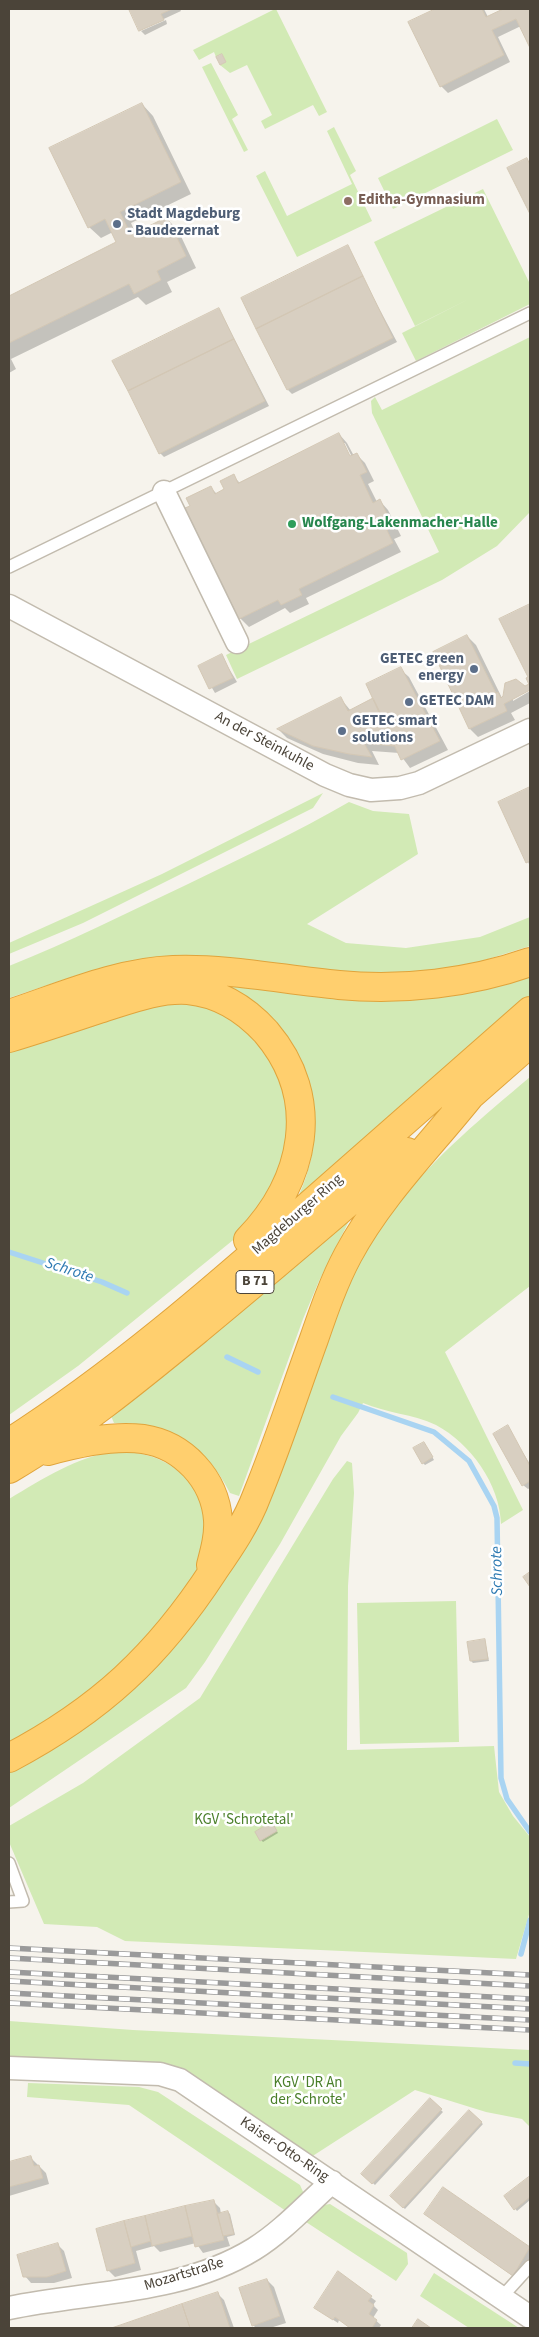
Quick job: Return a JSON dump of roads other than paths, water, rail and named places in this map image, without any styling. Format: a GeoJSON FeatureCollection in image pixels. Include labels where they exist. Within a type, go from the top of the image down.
{"type":"FeatureCollection","features":[{"type":"Feature","properties":{"kind":"highway"},"geometry":{"type":"LineString","coordinates":[[9,1014],[122,978],[162,971],[211,972],[340,985],[389,987],[428,985],[466,979],[530,962]]}},
{"type":"Feature","properties":{"kind":"highway"},"geometry":{"type":"LineString","coordinates":[[9,1038],[152,993],[189,990],[226,1000],[247,1014],[268,1036],[288,1065],[299,1100],[300,1136],[294,1168],[280,1199],[264,1223],[157,1336]]}},
{"type":"Feature","properties":{"kind":"highway","name":"Magdeburger Ring"},"geometry":{"type":"LineString","coordinates":[[9,1469],[20,1449],[68,1403],[157,1336],[257,1251],[530,1011]]}},
{"type":"Feature","properties":{"kind":"highway","name":"Magdeburger Ring"},"geometry":{"type":"LineString","coordinates":[[20,1449],[167,1355],[271,1270],[530,1044]]}},
{"type":"Feature","properties":{"kind":"highway"},"geometry":{"type":"LineString","coordinates":[[9,1758],[55,1732],[121,1682],[172,1630],[207,1581],[228,1549],[256,1497],[328,1299],[349,1253],[372,1214],[469,1097]]}},
{"type":"Feature","properties":{"kind":"highway"},"geometry":{"type":"LineString","coordinates":[[20,1449],[128,1438],[152,1441],[180,1453],[204,1478],[214,1499],[218,1528],[207,1581]]}},
{"type":"Feature","properties":{"kind":"street"},"geometry":{"type":"LineString","coordinates":[[164,492],[237,642]]}},
{"type":"Feature","properties":{"kind":"street","name":"An der Steinkuhle"},"geometry":{"type":"LineString","coordinates":[[9,606],[325,775],[349,785],[371,790],[386,790],[412,785],[530,730]]}},
{"type":"Feature","properties":{"kind":"street","name":"Kaiser-Otto-Ring"},"geometry":{"type":"LineString","coordinates":[[9,2068],[160,2074],[171,2077],[189,2086],[332,2182],[436,2256],[530,2317]]}},
{"type":"Feature","properties":{"kind":"street","name":"Mozartstraße"},"geometry":{"type":"LineString","coordinates":[[9,2308],[139,2289],[214,2267],[241,2256],[266,2241],[332,2182]]}},
{"type":"Feature","properties":{"kind":"lane"},"geometry":{"type":"LineString","coordinates":[[9,567],[530,313]]}},
{"type":"Feature","properties":{"kind":"lane"},"geometry":{"type":"LineString","coordinates":[[9,1863],[23,1901],[9,1902]]}},
{"type":"Feature","properties":{"kind":"lane"},"geometry":{"type":"LineString","coordinates":[[501,2298],[530,2266]]}},
{"type":"Feature","properties":{"kind":"waterway","name":"Schrote"},"geometry":{"type":"LineString","coordinates":[[9,1252],[102,1282],[127,1293]]}},
{"type":"Feature","properties":{"kind":"waterway","name":"Schrote"},"geometry":{"type":"LineString","coordinates":[[227,1357],[258,1372]]}},
{"type":"Feature","properties":{"kind":"waterway","name":"Schrote"},"geometry":{"type":"LineString","coordinates":[[333,1397],[434,1432],[469,1461],[494,1506],[497,1518],[501,1778],[507,1799],[530,1832]]}},
{"type":"Feature","properties":{"kind":"waterway","name":"Schrote"},"geometry":{"type":"LineString","coordinates":[[521,1954],[530,1920]]}},
{"type":"Feature","properties":{"kind":"waterway","name":"Schrote"},"geometry":{"type":"LineString","coordinates":[[515,2063],[530,2064]]}},
{"type":"Feature","properties":{"kind":"railway"},"geometry":{"type":"LineString","coordinates":[[9,1948],[530,1975]]}},
{"type":"Feature","properties":{"kind":"railway"},"geometry":{"type":"LineString","coordinates":[[9,1958],[530,1986]]}},
{"type":"Feature","properties":{"kind":"railway"},"geometry":{"type":"LineString","coordinates":[[9,1972],[530,1999]]}},
{"type":"Feature","properties":{"kind":"railway"},"geometry":{"type":"LineString","coordinates":[[9,1981],[530,2009]]}},
{"type":"Feature","properties":{"kind":"railway"},"geometry":{"type":"LineString","coordinates":[[9,1993],[530,2020]]}},
{"type":"Feature","properties":{"kind":"railway"},"geometry":{"type":"LineString","coordinates":[[9,2003],[530,2030]]}},
{"type":"Feature","properties":{"kind":"place","name":"Editha-Gymnasium"},"geometry":{"type":"Point","coordinates":[348,201]}},
{"type":"Feature","properties":{"kind":"place","name":"Stadt Magdeburg - Baudezernat"},"geometry":{"type":"Point","coordinates":[117,224]}},
{"type":"Feature","properties":{"kind":"place","name":"Wolfgang-Lakenmacher-Halle"},"geometry":{"type":"Point","coordinates":[292,524]}},
{"type":"Feature","properties":{"kind":"place","name":"GETEC green energy"},"geometry":{"type":"Point","coordinates":[474,669]}},
{"type":"Feature","properties":{"kind":"place","name":"GETEC DAM"},"geometry":{"type":"Point","coordinates":[409,702]}},
{"type":"Feature","properties":{"kind":"place","name":"GETEC smart solutions"},"geometry":{"type":"Point","coordinates":[342,731]}},
{"type":"Feature","properties":{"kind":"park label","name":"KGV 'Schrotetal'"},"geometry":{"type":"Point","coordinates":[244,1821]}},
{"type":"Feature","properties":{"kind":"park label","name":"KGV 'DR An der Schrote'"},"geometry":{"type":"Point","coordinates":[308,2092]}}]}
